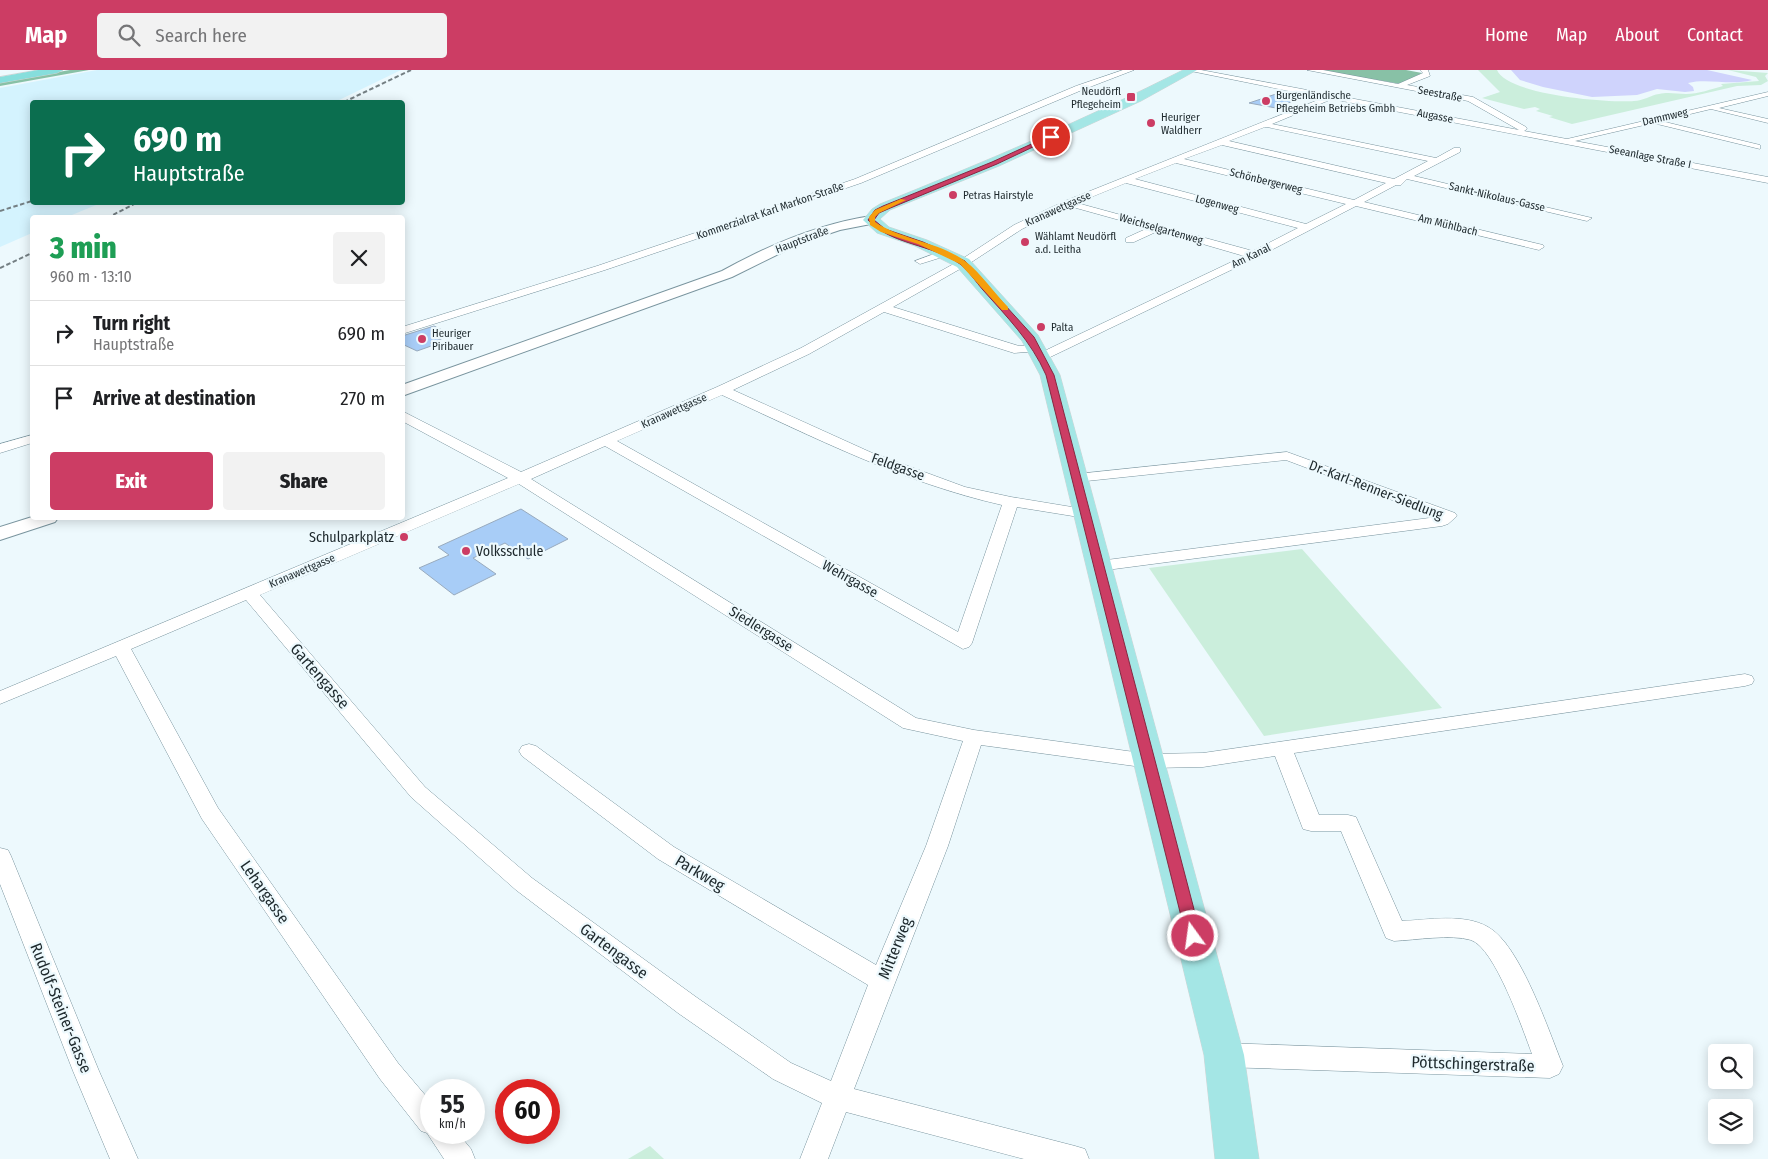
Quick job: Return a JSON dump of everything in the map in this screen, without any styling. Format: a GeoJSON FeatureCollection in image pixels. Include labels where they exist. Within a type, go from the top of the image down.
{"type":"FeatureCollection","features":[{"type":"Feature","properties":{"kind":"highway"},"geometry":{"type":"LineString","coordinates":[[2,79],[48,70]]}},
{"type":"Feature","properties":{"kind":"highway"},"geometry":{"type":"LineString","coordinates":[[2,79],[57,70]]}},
{"type":"Feature","properties":{"kind":"main road","name":"Hauptstraße"},"geometry":{"type":"LineString","coordinates":[[871,220],[877,212],[886,207],[1010,156],[1144,95],[1190,70]]}},
{"type":"Feature","properties":{"kind":"main road"},"geometry":{"type":"LineString","coordinates":[[871,220],[883,230],[943,259],[1040,352],[1050,375],[1224,1055],[1238,1159]]}},
{"type":"Feature","properties":{"kind":"street","name":"Kommerzialrat Karl Markon-Straße"},"geometry":{"type":"LineString","coordinates":[[405,330],[611,265],[858,181],[1079,88],[1130,70]]}},
{"type":"Feature","properties":{"kind":"street","name":"Augasse"},"geometry":{"type":"LineString","coordinates":[[1190,70],[1531,134]]}},
{"type":"Feature","properties":{"kind":"street","name":"Seestraße"},"geometry":{"type":"LineString","coordinates":[[1311,70],[1476,101],[1531,134]]}},
{"type":"Feature","properties":{"kind":"street"},"geometry":{"type":"LineString","coordinates":[[1399,86],[1427,74],[1424,70]]}},
{"type":"Feature","properties":{"kind":"street","name":"Dammweg"},"geometry":{"type":"LineString","coordinates":[[1562,140],[1767,94]]}},
{"type":"Feature","properties":{"kind":"street","name":"Kranawettgasse"},"geometry":{"type":"LineString","coordinates":[[0,698],[520,478],[722,390],[805,351],[884,308],[943,259],[1068,203],[1334,96]]}},
{"type":"Feature","properties":{"kind":"street"},"geometry":{"type":"LineString","coordinates":[[1710,107],[1768,121]]}},
{"type":"Feature","properties":{"kind":"street"},"geometry":{"type":"LineString","coordinates":[[1651,120],[1757,146]]}},
{"type":"Feature","properties":{"kind":"street"},"geometry":{"type":"LineString","coordinates":[[1267,124],[1438,161]]}},
{"type":"Feature","properties":{"kind":"street","name":"Seeanlage Straße I"},"geometry":{"type":"LineString","coordinates":[[1531,134],[1768,180]]}},
{"type":"Feature","properties":{"kind":"street"},"geometry":{"type":"LineString","coordinates":[[1222,142],[1398,183]]}},
{"type":"Feature","properties":{"kind":"street","name":"Am Kanal"},"geometry":{"type":"LineString","coordinates":[[1040,352],[1254,255],[1398,183],[1457,150]]}},
{"type":"Feature","properties":{"kind":"street","name":"Schönbergerweg"},"geometry":{"type":"LineString","coordinates":[[1176,160],[1356,203]]}},
{"type":"Feature","properties":{"kind":"street","name":"Sankt-Nikolaus-Gasse"},"geometry":{"type":"LineString","coordinates":[[1408,177],[1587,218]]}},
{"type":"Feature","properties":{"kind":"street","name":"Logenweg"},"geometry":{"type":"LineString","coordinates":[[1126,180],[1308,228]]}},
{"type":"Feature","properties":{"kind":"street","name":"Weichselgartenweg"},"geometry":{"type":"LineString","coordinates":[[1068,203],[1254,255]]}},
{"type":"Feature","properties":{"kind":"street","name":"Am Mühlbach"},"geometry":{"type":"LineString","coordinates":[[1356,203],[1539,248]]}},
{"type":"Feature","properties":{"kind":"street","name":"Hauptstraße"},"geometry":{"type":"LineString","coordinates":[[405,390],[525,345],[727,274],[748,261],[826,231],[871,220]]}},
{"type":"Feature","properties":{"kind":"street"},"geometry":{"type":"LineString","coordinates":[[1130,240],[1157,228]]}},
{"type":"Feature","properties":{"kind":"street"},"geometry":{"type":"LineString","coordinates":[[884,308],[1018,350],[1040,352]]}},
{"type":"Feature","properties":{"kind":"street","name":"Feldgasse"},"geometry":{"type":"LineString","coordinates":[[722,390],[865,455],[961,491],[1011,502],[1085,513]]}},
{"type":"Feature","properties":{"kind":"street","name":"Siedlergasse"},"geometry":{"type":"LineString","coordinates":[[405,417],[520,478],[910,723],[974,736],[1149,761],[1202,760],[1745,680]]}},
{"type":"Feature","properties":{"kind":"street"},"geometry":{"type":"LineString","coordinates":[[0,449],[30,440]]}},
{"type":"Feature","properties":{"kind":"street","name":"Wehrgasse"},"geometry":{"type":"LineString","coordinates":[[606,441],[963,643],[1011,502]]}},
{"type":"Feature","properties":{"kind":"street","name":"Dr.-Karl-Renner-Siedlung"},"geometry":{"type":"LineString","coordinates":[[1077,478],[1286,456],[1449,516],[1442,521],[1099,566]]}},
{"type":"Feature","properties":{"kind":"street"},"geometry":{"type":"LineString","coordinates":[[0,534],[42,520]]}},
{"type":"Feature","properties":{"kind":"street","name":"Gartengasse"},"geometry":{"type":"LineString","coordinates":[[249,593],[418,792],[524,884],[687,1005],[782,1071],[836,1097],[1075,1159]]}},
{"type":"Feature","properties":{"kind":"street","name":"Lehargasse"},"geometry":{"type":"LineString","coordinates":[[121,647],[210,814],[389,1071],[420,1109]]}},
{"type":"Feature","properties":{"kind":"street","name":"Mitterweg"},"geometry":{"type":"LineString","coordinates":[[814,1159],[836,1097],[937,846],[974,736]]}},
{"type":"Feature","properties":{"kind":"street","name":"Pöttschingerstraße"},"geometry":{"type":"LineString","coordinates":[[1224,1055],[1550,1066],[1505,962],[1488,938],[1469,931],[1394,931],[1348,823],[1311,823],[1282,748]]}},
{"type":"Feature","properties":{"kind":"street","name":"Parkweg"},"geometry":{"type":"LineString","coordinates":[[529,751],[666,853],[882,981]]}},
{"type":"Feature","properties":{"kind":"street","name":"Rudolf-Steiner-Gasse"},"geometry":{"type":"LineString","coordinates":[[0,856],[86,1072],[124,1159]]}},
{"type":"Feature","properties":{"kind":"street"},"geometry":{"type":"LineString","coordinates":[[449,1144],[461,1159]]}},
{"type":"Feature","properties":{"kind":"shaded area"},"geometry":{"type":"Polygon","coordinates":[[[97,70],[401,70],[339,100],[30,100],[30,205],[96,205],[72,215],[30,215],[30,234],[0,247],[0,88],[97,70]]]}},
{"type":"Feature","properties":{"kind":"green space"},"geometry":{"type":"Polygon","coordinates":[[[70,70],[89,70],[0,86],[0,82],[70,70]]]}},
{"type":"Feature","properties":{"kind":"green space"},"geometry":{"type":"Polygon","coordinates":[[[1318,70],[1406,70],[1422,73],[1401,84],[1318,70]]]}},
{"type":"Feature","properties":{"kind":"green space"},"geometry":{"type":"Polygon","coordinates":[[[1478,70],[1497,70],[1505,79],[1519,86],[1538,91],[1560,96],[1603,101],[1637,101],[1663,93],[1695,93],[1723,86],[1721,84],[1759,81],[1756,77],[1728,70],[1768,73],[1765,76],[1768,81],[1761,85],[1737,86],[1572,124],[1549,117],[1553,116],[1536,111],[1540,109],[1535,107],[1524,109],[1482,98],[1500,92],[1478,70]]]}},
{"type":"Feature","properties":{"kind":"green space"},"geometry":{"type":"Polygon","coordinates":[[[1302,549],[1442,708],[1264,736],[1149,568],[1302,549]]]}},
{"type":"Feature","properties":{"kind":"green space"},"geometry":{"type":"Polygon","coordinates":[[[650,1146],[664,1159],[628,1159],[650,1146]]]}},
{"type":"Feature","properties":{"kind":"water"},"geometry":{"type":"Polygon","coordinates":[[[1511,70],[1707,70],[1752,80],[1744,82],[1703,81],[1688,83],[1693,87],[1694,91],[1685,92],[1657,89],[1637,95],[1592,97],[1543,87],[1520,80],[1511,70]]]}},
{"type":"Feature","properties":{"kind":"building"},"geometry":{"type":"Polygon","coordinates":[[[1282,92],[1305,96],[1276,108],[1249,103],[1282,92]]]}},
{"type":"Feature","properties":{"kind":"building","name":"Heuriger Piribauer"},"geometry":{"type":"Polygon","coordinates":[[[434,326],[452,335],[430,343],[434,345],[417,351],[405,345],[405,335],[434,326]]]}},
{"type":"Feature","properties":{"kind":"building","name":"Volksschule"},"geometry":{"type":"Polygon","coordinates":[[[521,509],[568,539],[528,559],[505,543],[473,558],[496,574],[454,595],[419,568],[449,555],[438,547],[521,509]]]}},
{"type":"Feature","properties":{"kind":"railway"},"geometry":{"type":"LineString","coordinates":[[348,100],[411,70]]}},
{"type":"Feature","properties":{"kind":"railway"},"geometry":{"type":"LineString","coordinates":[[0,211],[30,202]]}},
{"type":"Feature","properties":{"kind":"railway"},"geometry":{"type":"LineString","coordinates":[[113,215],[132,205]]}},
{"type":"Feature","properties":{"kind":"railway"},"geometry":{"type":"LineString","coordinates":[[0,268],[30,254]]}},
{"type":"Feature","properties":{"kind":"slow traffic"},"geometry":{"type":"LineString","coordinates":[[903,200],[877,212],[872,217],[872,223],[883,230],[945,253],[962,263],[976,275],[1005,309]]}},
{"type":"Feature","properties":{"kind":"place","name":"Neudörfl Pflegeheim"},"geometry":{"type":"Point","coordinates":[1131,97]}},
{"type":"Feature","properties":{"kind":"place","name":"Burgenländische Pflegeheim Betriebs Gmbh"},"geometry":{"type":"Point","coordinates":[1266,101]}},
{"type":"Feature","properties":{"kind":"place","name":"Heuriger Waldherr"},"geometry":{"type":"Point","coordinates":[1151,123]}},
{"type":"Feature","properties":{"kind":"place","name":"Petras Hairstyle"},"geometry":{"type":"Point","coordinates":[953,195]}},
{"type":"Feature","properties":{"kind":"place","name":"Wählamt Neudörfl a.d. Leitha"},"geometry":{"type":"Point","coordinates":[1025,242]}},
{"type":"Feature","properties":{"kind":"place","name":"Palta"},"geometry":{"type":"Point","coordinates":[1041,327]}},
{"type":"Feature","properties":{"kind":"place","name":"Heuriger Piribauer"},"geometry":{"type":"Point","coordinates":[422,339]}},
{"type":"Feature","properties":{"kind":"place","name":"Schulparkplatz"},"geometry":{"type":"Point","coordinates":[404,537]}},
{"type":"Feature","properties":{"kind":"place","name":"Volksschule"},"geometry":{"type":"Point","coordinates":[466,551]}},
{"type":"Feature","properties":{"kind":"route"},"geometry":{"type":"LineString","coordinates":[[1051,137],[994,163],[886,207],[877,212],[871,220],[872,223],[883,230],[945,253],[962,263],[976,275],[1031,339],[1042,357],[1050,375],[1193,936]]}}]}
